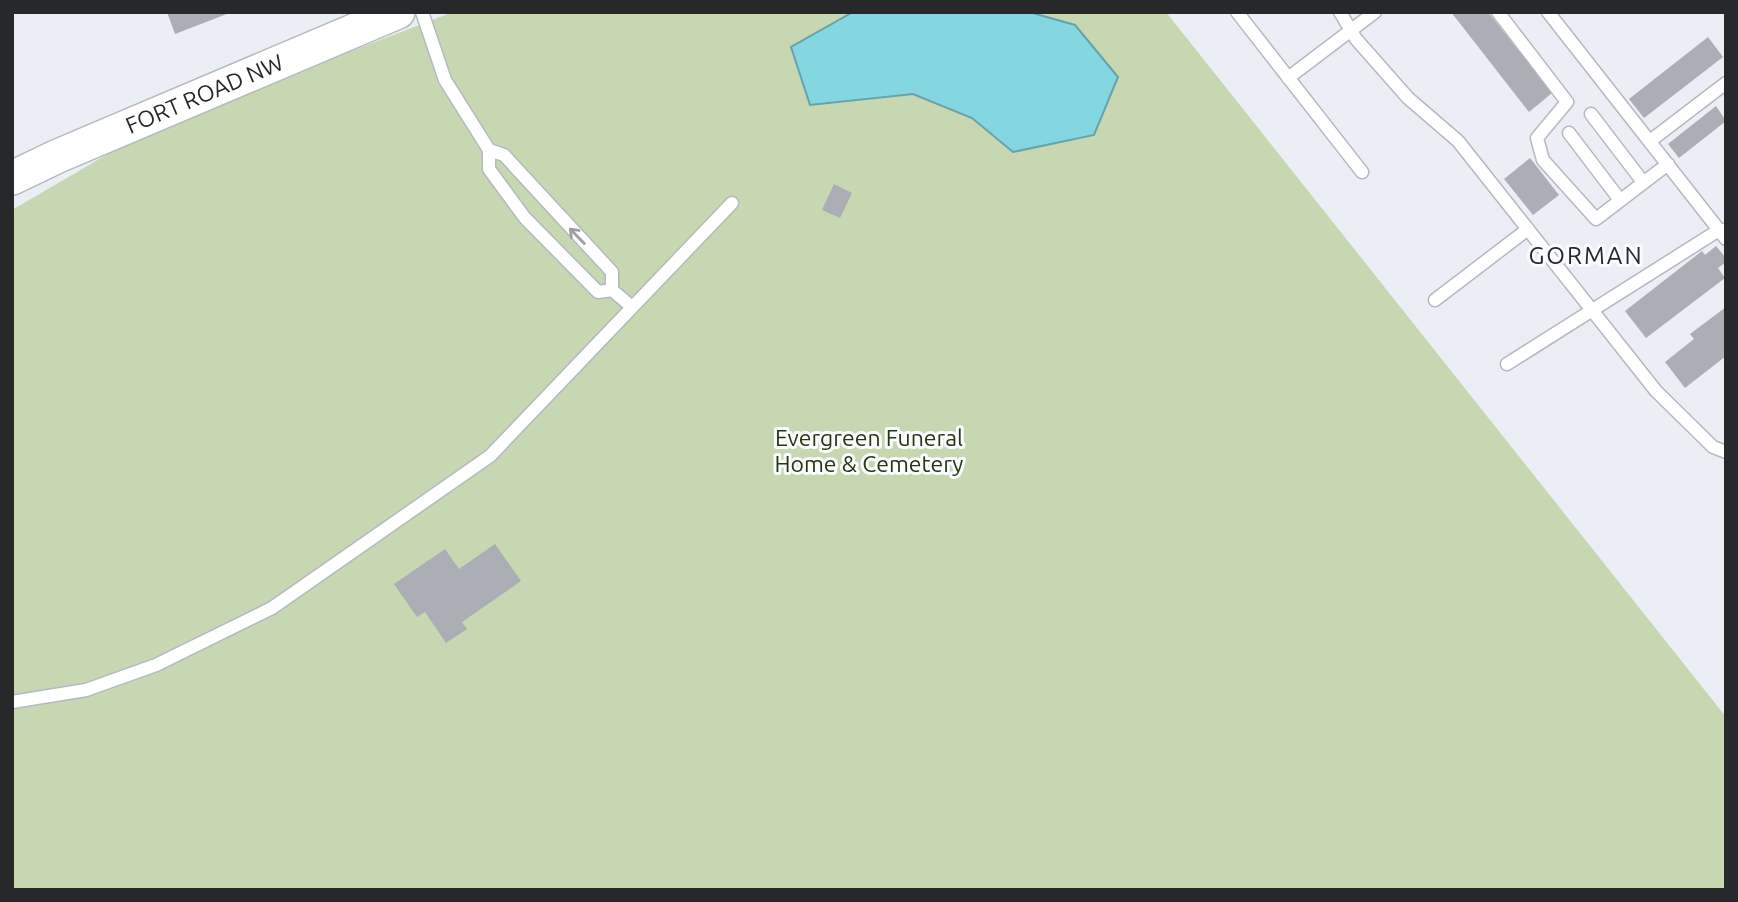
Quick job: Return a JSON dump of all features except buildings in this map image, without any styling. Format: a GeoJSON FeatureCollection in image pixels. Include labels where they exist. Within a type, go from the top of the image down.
{"type":"FeatureCollection","features":[{"type":"Feature","properties":{"kind":"street","name":"FORT ROAD NW"},"geometry":{"type":"LineString","coordinates":[[12,178],[398,12]]}},
{"type":"Feature","properties":{"kind":"lane"},"geometry":{"type":"LineString","coordinates":[[422,12],[445,80],[489,150],[489,169],[525,218],[598,292],[612,290],[632,307]]}},
{"type":"Feature","properties":{"kind":"lane"},"geometry":{"type":"LineString","coordinates":[[1237,12],[1362,172]]}},
{"type":"Feature","properties":{"kind":"lane"},"geometry":{"type":"LineString","coordinates":[[1340,12],[1351,30],[1409,99],[1458,141],[1657,391],[1713,447],[1726,452]]}},
{"type":"Feature","properties":{"kind":"lane"},"geometry":{"type":"LineString","coordinates":[[1288,78],[1375,12]]}},
{"type":"Feature","properties":{"kind":"lane"},"geometry":{"type":"LineString","coordinates":[[1498,12],[1567,102],[1537,138],[1543,160],[1596,219],[1668,164]]}},
{"type":"Feature","properties":{"kind":"lane"},"geometry":{"type":"LineString","coordinates":[[1507,364],[1723,233],[1548,12]]}},
{"type":"Feature","properties":{"kind":"lane"},"geometry":{"type":"LineString","coordinates":[[1650,142],[1726,83]]}},
{"type":"Feature","properties":{"kind":"lane"},"geometry":{"type":"LineString","coordinates":[[1591,114],[1643,182]]}},
{"type":"Feature","properties":{"kind":"lane"},"geometry":{"type":"LineString","coordinates":[[1569,134],[1620,200]]}},
{"type":"Feature","properties":{"kind":"lane"},"geometry":{"type":"LineString","coordinates":[[489,150],[503,155],[612,272],[612,290]]}},
{"type":"Feature","properties":{"kind":"lane"},"geometry":{"type":"LineString","coordinates":[[12,702],[86,690],[156,665],[272,608],[490,456],[732,203]]}},
{"type":"Feature","properties":{"kind":"lane"},"geometry":{"type":"LineString","coordinates":[[1435,300],[1528,229]]}},
{"type":"Feature","properties":{"kind":"green space","name":"Evergreen Funeral Home & Cemetery"},"geometry":{"type":"Polygon","coordinates":[[[453,12],[1166,12],[1726,717],[1726,890],[12,890],[12,210],[154,127],[453,12]]]}},
{"type":"Feature","properties":{"kind":"water"},"geometry":{"type":"Polygon","coordinates":[[[853,12],[1029,12],[1075,25],[1118,77],[1094,135],[1013,152],[972,118],[913,94],[810,105],[791,47],[853,12]]]}},
{"type":"Feature","properties":{"kind":"district","name":"GORMAN"},"geometry":{"type":"Point","coordinates":[1586,256]}}]}
